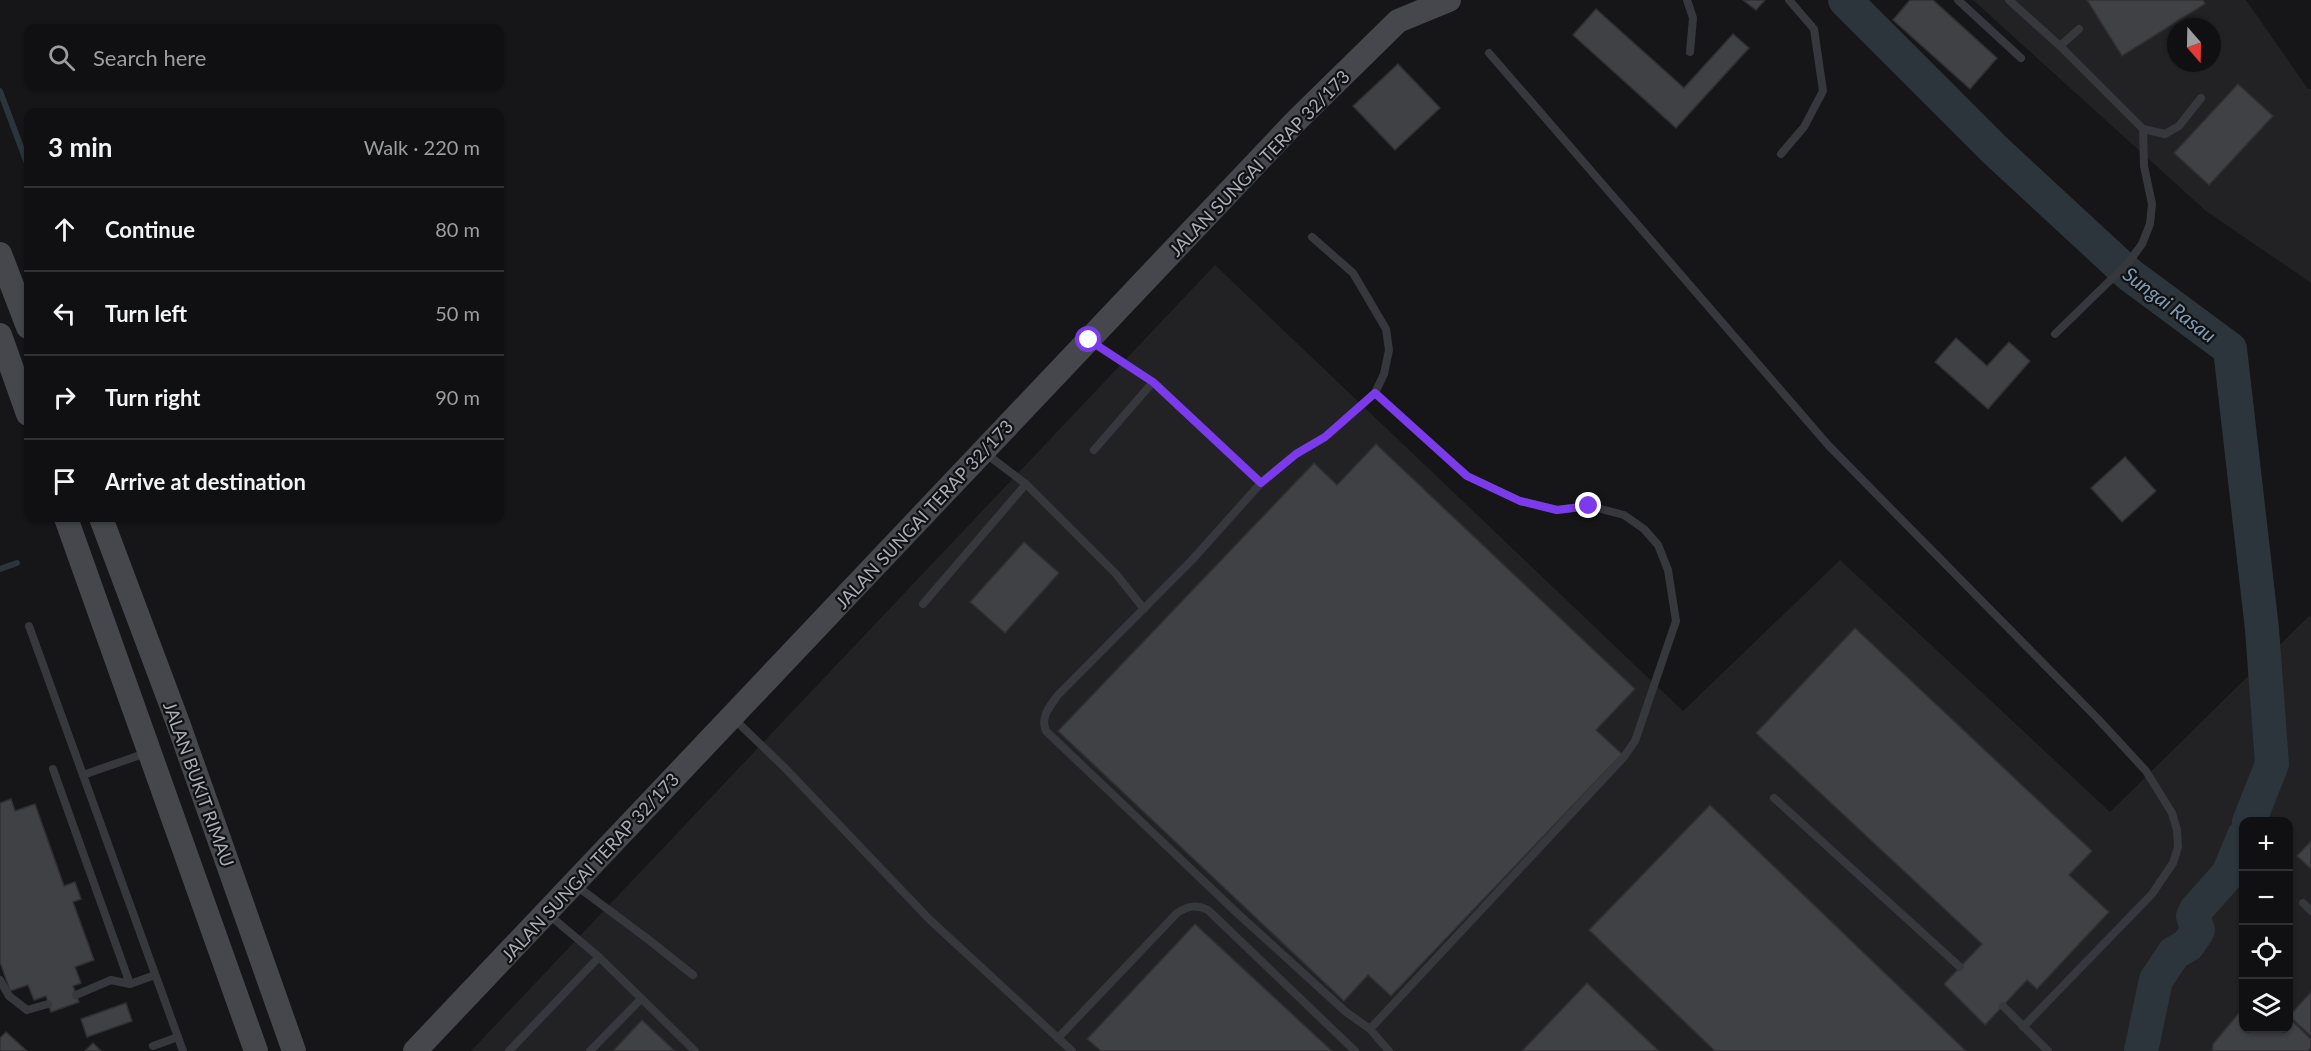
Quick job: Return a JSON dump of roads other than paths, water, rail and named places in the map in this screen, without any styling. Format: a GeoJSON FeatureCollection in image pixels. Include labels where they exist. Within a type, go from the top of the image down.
{"type":"FeatureCollection","features":[{"type":"Feature","properties":{"kind":"street","name":"JALAN SUNGAI TERAP 32/173"},"geometry":{"type":"LineString","coordinates":[[415,1051],[1297,120],[1398,21],[1449,0]]}},
{"type":"Feature","properties":{"kind":"street"},"geometry":{"type":"LineString","coordinates":[[0,254],[24,317]]}},
{"type":"Feature","properties":{"kind":"street"},"geometry":{"type":"LineString","coordinates":[[0,335],[24,403]]}},
{"type":"Feature","properties":{"kind":"street","name":"JALAN BUKIT RIMAU"},"geometry":{"type":"LineString","coordinates":[[67,522],[256,1051]]}},
{"type":"Feature","properties":{"kind":"street","name":"JALAN BUKIT RIMAU"},"geometry":{"type":"LineString","coordinates":[[103,522],[178,723],[294,1047]]}},
{"type":"Feature","properties":{"kind":"street"},"geometry":{"type":"LineString","coordinates":[[402,1051],[435,1031]]}},
{"type":"Feature","properties":{"kind":"lane"},"geometry":{"type":"LineString","coordinates":[[1688,0],[1693,18],[1690,52]]}},
{"type":"Feature","properties":{"kind":"lane"},"geometry":{"type":"LineString","coordinates":[[1781,154],[1804,127],[1823,91],[1814,29],[1789,0]]}},
{"type":"Feature","properties":{"kind":"lane"},"geometry":{"type":"LineString","coordinates":[[1958,0],[2021,58]]}},
{"type":"Feature","properties":{"kind":"lane"},"geometry":{"type":"LineString","coordinates":[[2009,0],[2060,46],[2143,129],[2165,134],[2179,126],[2201,98]]}},
{"type":"Feature","properties":{"kind":"lane"},"geometry":{"type":"LineString","coordinates":[[2060,46],[2079,29]]}},
{"type":"Feature","properties":{"kind":"lane"},"geometry":{"type":"LineString","coordinates":[[1489,53],[1828,446],[2146,771],[2172,813],[2177,830],[2178,847],[2174,863],[2164,878],[2152,894],[2023,1027]]}},
{"type":"Feature","properties":{"kind":"lane"},"geometry":{"type":"LineString","coordinates":[[2055,333],[2128,262],[2142,244],[2150,224],[2152,204],[2144,166],[2143,129]]}},
{"type":"Feature","properties":{"kind":"lane"},"geometry":{"type":"LineString","coordinates":[[1312,237],[1353,273],[1386,329],[1389,350],[1384,374],[1375,393],[1325,437],[1296,454],[1261,483],[1192,560],[1058,695],[1045,715],[1043,724],[1046,731],[1244,920],[1346,1012],[1370,1029],[1389,1051]]}},
{"type":"Feature","properties":{"kind":"lane"},"geometry":{"type":"LineString","coordinates":[[1089,340],[1153,382],[1261,483]]}},
{"type":"Feature","properties":{"kind":"lane"},"geometry":{"type":"LineString","coordinates":[[1094,450],[1153,382]]}},
{"type":"Feature","properties":{"kind":"lane"},"geometry":{"type":"LineString","coordinates":[[1370,1029],[1623,758],[1635,741],[1645,717],[1676,621],[1668,570],[1658,545],[1644,530],[1624,515],[1589,506],[1557,510],[1520,501],[1467,476],[1375,393]]}},
{"type":"Feature","properties":{"kind":"lane"},"geometry":{"type":"LineString","coordinates":[[983,452],[1026,483],[1116,574],[1144,609]]}},
{"type":"Feature","properties":{"kind":"lane"},"geometry":{"type":"LineString","coordinates":[[923,604],[1026,483]]}},
{"type":"Feature","properties":{"kind":"lane"},"geometry":{"type":"LineString","coordinates":[[29,626],[183,1051]]}},
{"type":"Feature","properties":{"kind":"lane"},"geometry":{"type":"LineString","coordinates":[[732,717],[785,768],[929,920],[1072,1051]]}},
{"type":"Feature","properties":{"kind":"lane"},"geometry":{"type":"LineString","coordinates":[[83,776],[149,752]]}},
{"type":"Feature","properties":{"kind":"lane"},"geometry":{"type":"LineString","coordinates":[[53,769],[130,984]]}},
{"type":"Feature","properties":{"kind":"lane"},"geometry":{"type":"LineString","coordinates":[[1774,798],[1960,967]]}},
{"type":"Feature","properties":{"kind":"lane"},"geometry":{"type":"LineString","coordinates":[[573,884],[693,975]]}},
{"type":"Feature","properties":{"kind":"lane"},"geometry":{"type":"LineString","coordinates":[[2303,903],[2311,911]]}},
{"type":"Feature","properties":{"kind":"lane"},"geometry":{"type":"LineString","coordinates":[[1058,1038],[1177,914],[1186,907],[1199,906],[1208,910],[1355,1051]]}},
{"type":"Feature","properties":{"kind":"lane"},"geometry":{"type":"LineString","coordinates":[[546,913],[599,957],[695,1051]]}},
{"type":"Feature","properties":{"kind":"lane"},"geometry":{"type":"LineString","coordinates":[[509,1051],[599,957]]}},
{"type":"Feature","properties":{"kind":"lane"},"geometry":{"type":"LineString","coordinates":[[76,995],[111,980],[130,984],[155,975]]}},
{"type":"Feature","properties":{"kind":"lane"},"geometry":{"type":"LineString","coordinates":[[0,980],[9,996],[27,1010],[48,1005]]}},
{"type":"Feature","properties":{"kind":"lane"},"geometry":{"type":"LineString","coordinates":[[590,1051],[641,999]]}},
{"type":"Feature","properties":{"kind":"lane"},"geometry":{"type":"LineString","coordinates":[[2002,1006],[2048,1051]]}},
{"type":"Feature","properties":{"kind":"lane"},"geometry":{"type":"LineString","coordinates":[[153,1046],[178,1037]]}},
{"type":"Feature","properties":{"kind":"waterway","name":"Sungai Rasau"},"geometry":{"type":"LineString","coordinates":[[1845,0],[1996,151],[2130,275],[2230,349],[2262,629],[2272,764],[2251,817]]}},
{"type":"Feature","properties":{"kind":"waterway"},"geometry":{"type":"LineString","coordinates":[[0,91],[24,155]]}},
{"type":"Feature","properties":{"kind":"waterway"},"geometry":{"type":"LineString","coordinates":[[0,569],[17,563]]}},
{"type":"Feature","properties":{"kind":"waterway","name":"Sungai Rasau"},"geometry":{"type":"LineString","coordinates":[[2141,1051],[2156,980],[2174,953],[2188,945],[2198,930],[2193,916],[2228,874],[2239,848]]}}]}
